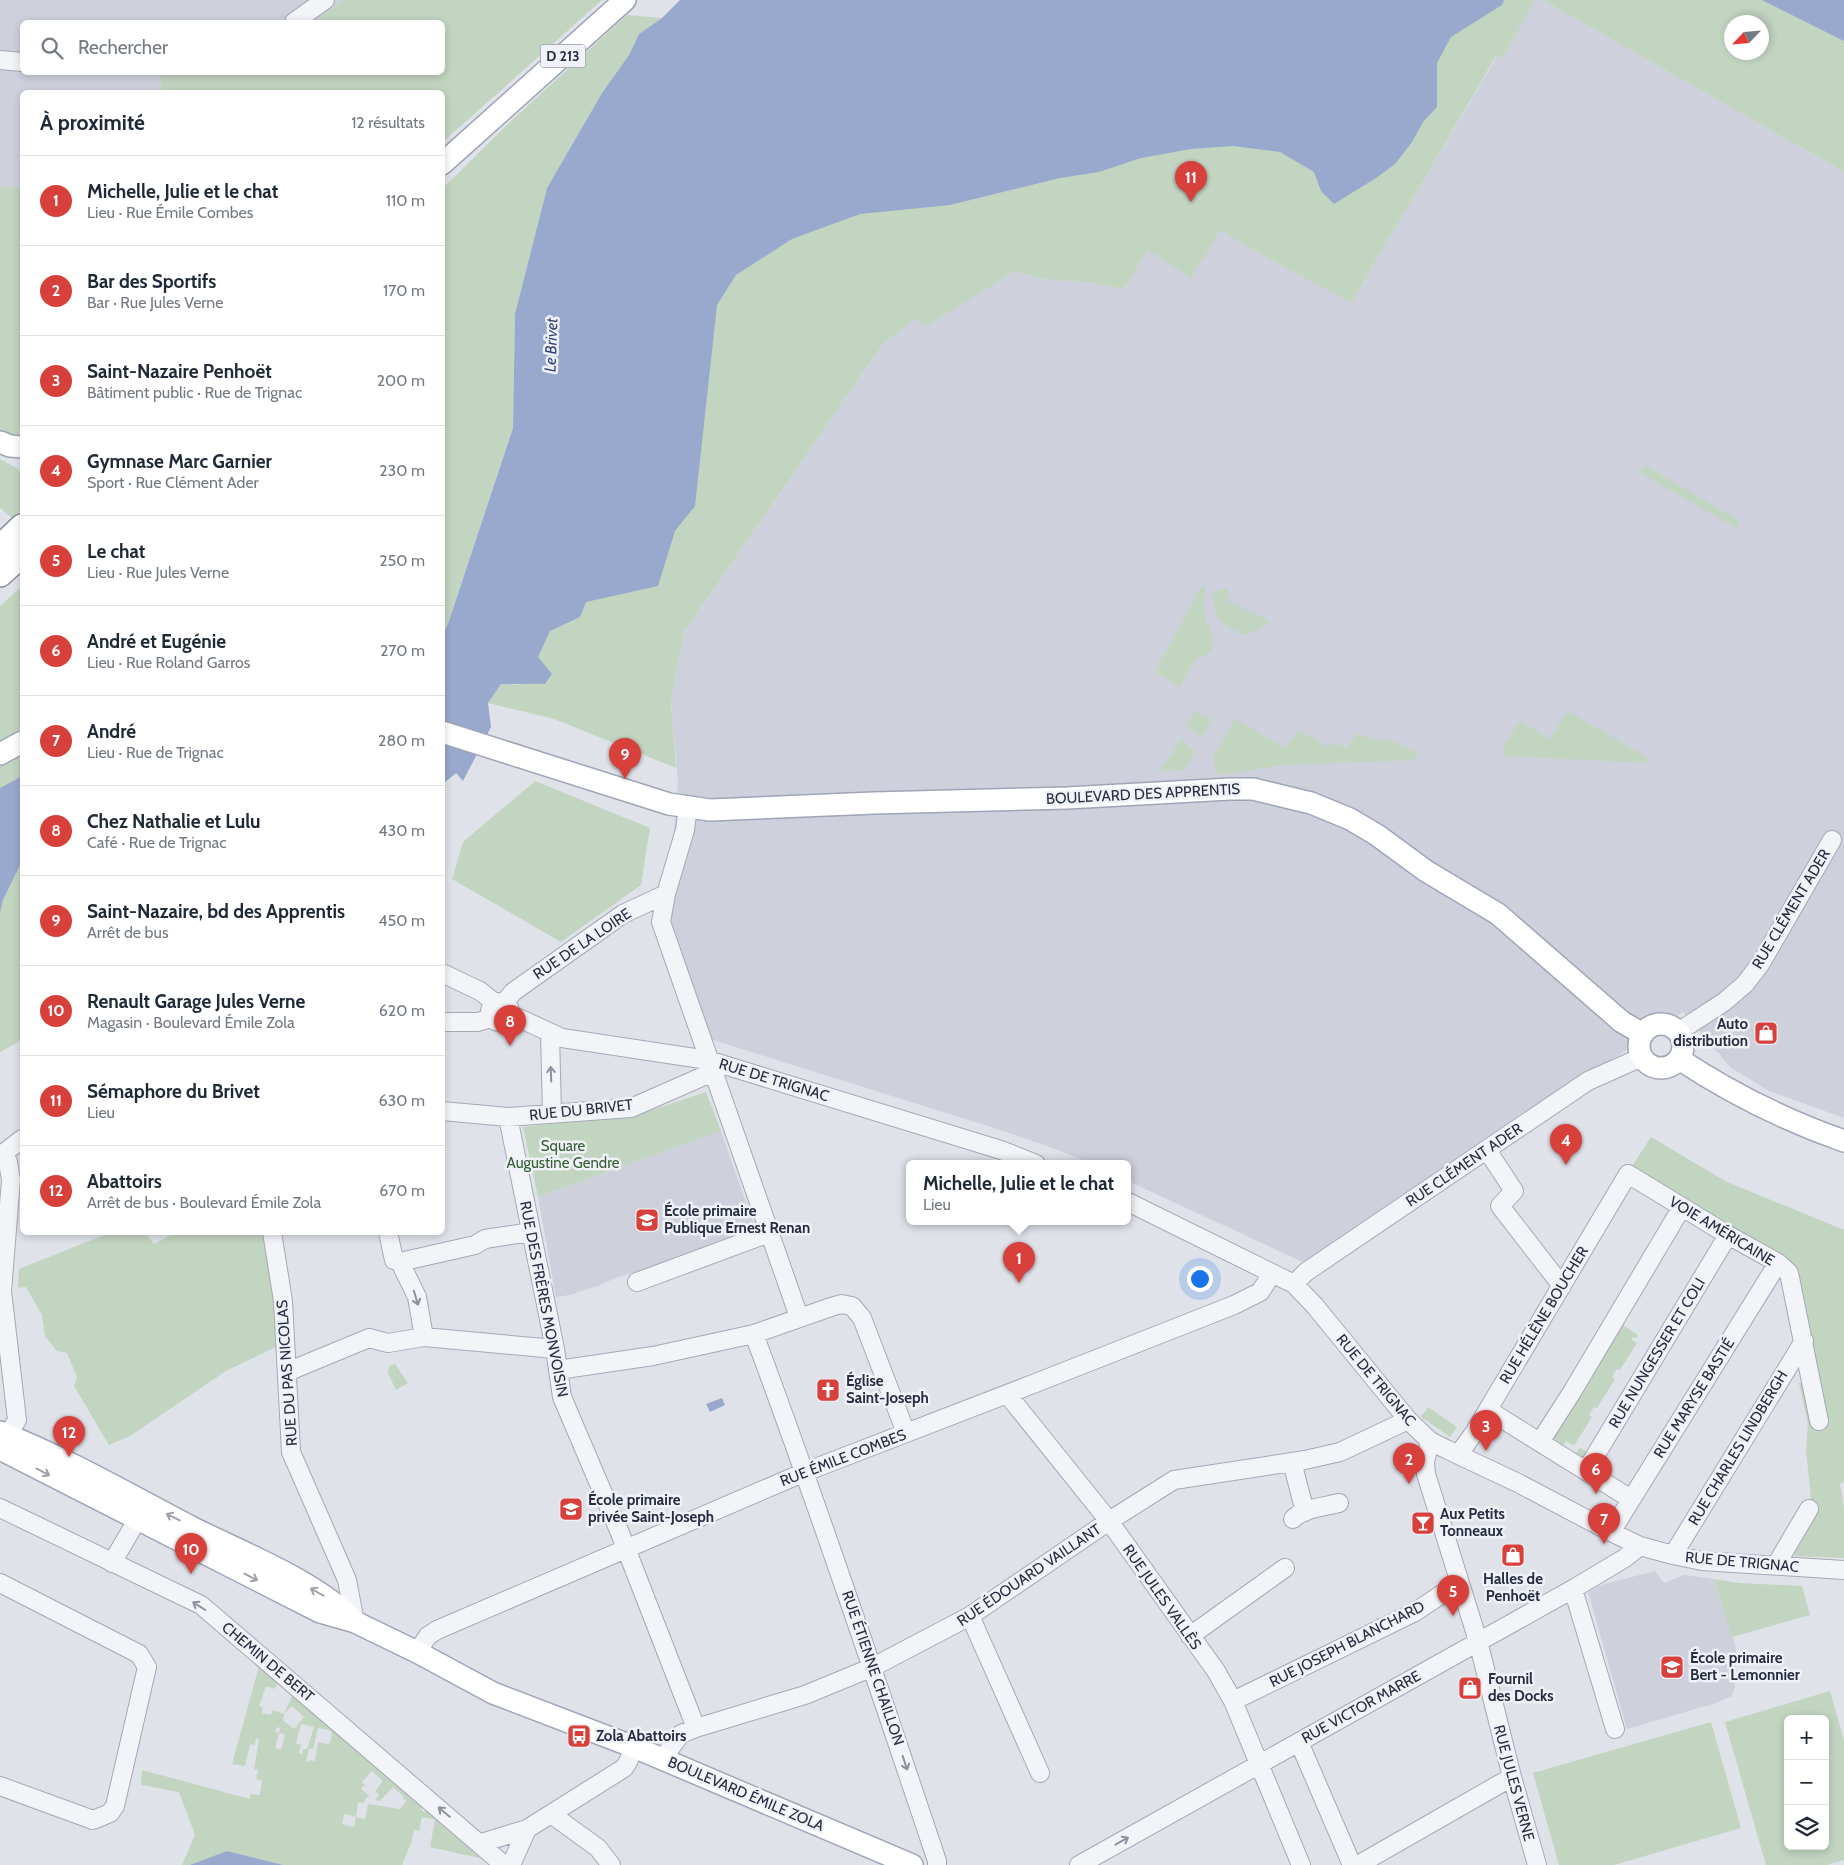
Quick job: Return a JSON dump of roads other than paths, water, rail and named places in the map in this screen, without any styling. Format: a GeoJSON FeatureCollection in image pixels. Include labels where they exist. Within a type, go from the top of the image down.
{"type":"FeatureCollection","features":[{"type":"Feature","properties":{"kind":"highway"},"geometry":{"type":"LineString","coordinates":[[0,548],[20,529]]}},
{"type":"Feature","properties":{"kind":"highway"},"geometry":{"type":"LineString","coordinates":[[0,574],[20,556]]}},
{"type":"Feature","properties":{"kind":"highway"},"geometry":{"type":"LineString","coordinates":[[0,589],[20,574]]}},
{"type":"Feature","properties":{"kind":"main road","name":"D 213"},"geometry":{"type":"LineString","coordinates":[[445,161],[625,0]]}},
{"type":"Feature","properties":{"kind":"main road"},"geometry":{"type":"LineString","coordinates":[[0,442],[10,446],[20,447]]}},
{"type":"Feature","properties":{"kind":"main road","name":"BOULEVARD DES APPRENTIS"},"geometry":{"type":"LineString","coordinates":[[445,733],[669,804],[720,810],[874,803],[1067,798],[1230,789],[1253,789],[1285,796],[1311,803],[1350,819],[1377,835],[1426,871],[1498,914],[1616,1016],[1643,1034]]}},
{"type":"Feature","properties":{"kind":"main road"},"geometry":{"type":"LineString","coordinates":[[0,754],[20,743]]}},
{"type":"Feature","properties":{"kind":"main road"},"geometry":{"type":"LineString","coordinates":[[1660,1024],[1666,1025],[1678,1032],[1683,1045],[1678,1059],[1673,1064],[1660,1068],[1646,1062],[1642,1057],[1639,1045],[1643,1034],[1653,1026],[1660,1024]]}},
{"type":"Feature","properties":{"kind":"main road"},"geometry":{"type":"LineString","coordinates":[[1678,1059],[1747,1099],[1825,1134],[1844,1140]]}},
{"type":"Feature","properties":{"kind":"main road","name":"BOULEVARD ÉMILE ZOLA"},"geometry":{"type":"LineString","coordinates":[[2,1443],[137,1520],[320,1612],[355,1622],[417,1652],[493,1693],[662,1758],[912,1865]]}},
{"type":"Feature","properties":{"kind":"main road","name":"BOULEVARD ÉMILE ZOLA"},"geometry":{"type":"LineString","coordinates":[[2,1443],[64,1459],[112,1486],[300,1581],[334,1602],[355,1622]]}},
{"type":"Feature","properties":{"kind":"street"},"geometry":{"type":"LineString","coordinates":[[297,20],[325,0]]}},
{"type":"Feature","properties":{"kind":"street"},"geometry":{"type":"LineString","coordinates":[[0,60],[20,62]]}},
{"type":"Feature","properties":{"kind":"street"},"geometry":{"type":"LineString","coordinates":[[688,806],[681,847],[666,894],[662,922],[800,1317]]}},
{"type":"Feature","properties":{"kind":"street","name":"RUE CLÉMENT ADER"},"geometry":{"type":"LineString","coordinates":[[1678,1032],[1724,1002],[1745,984],[1761,963],[1832,840]]}},
{"type":"Feature","properties":{"kind":"street","name":"RUE DE LA LOIRE"},"geometry":{"type":"LineString","coordinates":[[500,1010],[513,992],[623,914],[666,894]]}},
{"type":"Feature","properties":{"kind":"street","name":"RUE DE TRIGNAC"},"geometry":{"type":"LineString","coordinates":[[445,974],[480,991],[500,1010],[562,1038],[711,1066],[1001,1150],[1026,1160]]}},
{"type":"Feature","properties":{"kind":"street"},"geometry":{"type":"LineString","coordinates":[[445,1022],[478,1022],[500,1010]]}},
{"type":"Feature","properties":{"kind":"street"},"geometry":{"type":"LineString","coordinates":[[550,1034],[552,1113]]}},
{"type":"Feature","properties":{"kind":"street","name":"RUE CLÉMENT ADER"},"geometry":{"type":"LineString","coordinates":[[1294,1284],[1306,1272],[1588,1081],[1642,1057]]}},
{"type":"Feature","properties":{"kind":"street","name":"RUE DU BRIVET"},"geometry":{"type":"LineString","coordinates":[[445,1111],[508,1117],[630,1108],[711,1066]]}},
{"type":"Feature","properties":{"kind":"street","name":"RUE DES FRÈRES MONVOISIN"},"geometry":{"type":"LineString","coordinates":[[508,1117],[555,1349],[562,1397],[626,1549],[696,1728]]}},
{"type":"Feature","properties":{"kind":"street"},"geometry":{"type":"LineString","coordinates":[[2,1443],[17,1420],[2,1290],[16,1193],[11,1180],[8,1162],[1,1155],[20,1141]]}},
{"type":"Feature","properties":{"kind":"street"},"geometry":{"type":"LineString","coordinates":[[1487,1150],[1514,1191],[1500,1206],[1562,1286]]}},
{"type":"Feature","properties":{"kind":"street","name":"RUE HÉLÈNE BOUCHER"},"geometry":{"type":"LineString","coordinates":[[1458,1455],[1488,1410],[1628,1174]]}},
{"type":"Feature","properties":{"kind":"street","name":"VOIE AMÉRICAINE"},"geometry":{"type":"LineString","coordinates":[[1628,1174],[1728,1236],[1778,1263],[1789,1273],[1819,1421]]}},
{"type":"Feature","properties":{"kind":"street","name":"RUE DE TRIGNAC"},"geometry":{"type":"LineString","coordinates":[[1131,1204],[1294,1284],[1315,1306],[1408,1420],[1430,1440],[1458,1455],[1518,1483],[1640,1546],[1702,1561],[1844,1570]]}},
{"type":"Feature","properties":{"kind":"street"},"geometry":{"type":"LineString","coordinates":[[1540,1442],[1572,1392],[1682,1207]]}},
{"type":"Feature","properties":{"kind":"street"},"geometry":{"type":"LineString","coordinates":[[389,1235],[394,1260],[400,1262],[475,1245],[485,1239],[531,1232]]}},
{"type":"Feature","properties":{"kind":"street"},"geometry":{"type":"LineString","coordinates":[[637,1282],[770,1233]]}},
{"type":"Feature","properties":{"kind":"street","name":"RUE DU PAS NICOLAS"},"geometry":{"type":"LineString","coordinates":[[272,1235],[283,1301],[291,1452],[347,1580],[355,1622]]}},
{"type":"Feature","properties":{"kind":"street","name":"RUE NUNGESSER ET COLI"},"geometry":{"type":"LineString","coordinates":[[1586,1471],[1728,1236]]}},
{"type":"Feature","properties":{"kind":"street"},"geometry":{"type":"LineString","coordinates":[[400,1262],[417,1297],[424,1337]]}},
{"type":"Feature","properties":{"kind":"street","name":"RUE MARYSE BASTIÉ"},"geometry":{"type":"LineString","coordinates":[[1611,1532],[1778,1263]]}},
{"type":"Feature","properties":{"kind":"street","name":"RUE ÉMILE COMBES"},"geometry":{"type":"LineString","coordinates":[[417,1652],[428,1636],[437,1630],[805,1472],[1009,1394],[1254,1296],[1260,1292],[1272,1274]]}},
{"type":"Feature","properties":{"kind":"street"},"geometry":{"type":"LineString","coordinates":[[558,1370],[653,1356],[754,1334],[841,1304],[852,1306],[862,1318],[906,1433]]}},
{"type":"Feature","properties":{"kind":"street","name":"RUE ÉTIENNE CHAILLON"},"geometry":{"type":"LineString","coordinates":[[754,1334],[805,1472],[873,1667],[937,1865]]}},
{"type":"Feature","properties":{"kind":"street"},"geometry":{"type":"LineString","coordinates":[[287,1372],[369,1338],[388,1343],[424,1337],[555,1349]]}},
{"type":"Feature","properties":{"kind":"street","name":"RUE CHARLES LINDBERGH"},"geometry":{"type":"LineString","coordinates":[[1672,1555],[1804,1342]]}},
{"type":"Feature","properties":{"kind":"street","name":"RUE JULES VALLÈS"},"geometry":{"type":"LineString","coordinates":[[1009,1394],[1011,1399],[1109,1521],[1216,1672],[1233,1701],[1300,1865]]}},
{"type":"Feature","properties":{"kind":"street"},"geometry":{"type":"LineString","coordinates":[[1488,1410],[1631,1499]]}},
{"type":"Feature","properties":{"kind":"street","name":"RUE ÉDOUARD VAILLANT"},"geometry":{"type":"LineString","coordinates":[[662,1758],[682,1734],[805,1695],[873,1667],[970,1616],[1109,1521],[1174,1480],[1292,1462],[1340,1452],[1408,1420]]}},
{"type":"Feature","properties":{"kind":"street","name":"RUE JULES VERNE"},"geometry":{"type":"LineString","coordinates":[[1430,1440],[1425,1462],[1426,1474],[1478,1641],[1512,1777],[1537,1865]]}},
{"type":"Feature","properties":{"kind":"street"},"geometry":{"type":"LineString","coordinates":[[1292,1462],[1299,1516],[1339,1503]]}},
{"type":"Feature","properties":{"kind":"street","name":"CHEMIN DE BERT"},"geometry":{"type":"LineString","coordinates":[[0,1508],[201,1606],[504,1865]]}},
{"type":"Feature","properties":{"kind":"street"},"geometry":{"type":"LineString","coordinates":[[1776,1565],[1809,1509]]}},
{"type":"Feature","properties":{"kind":"street"},"geometry":{"type":"LineString","coordinates":[[112,1563],[137,1520]]}},
{"type":"Feature","properties":{"kind":"street","name":"RUE VICTOR MARRE"},"geometry":{"type":"LineString","coordinates":[[1079,1865],[1573,1589],[1625,1558],[1640,1546]]}},
{"type":"Feature","properties":{"kind":"street"},"geometry":{"type":"LineString","coordinates":[[1190,1636],[1285,1568]]}},
{"type":"Feature","properties":{"kind":"street"},"geometry":{"type":"LineString","coordinates":[[0,1583],[139,1654],[146,1667],[116,1806],[110,1813],[93,1820],[0,1786]]}},
{"type":"Feature","properties":{"kind":"street","name":"RUE JOSEPH BLANCHARD"},"geometry":{"type":"LineString","coordinates":[[1233,1701],[1415,1612],[1448,1590],[1460,1585]]}},
{"type":"Feature","properties":{"kind":"street"},"geometry":{"type":"LineString","coordinates":[[1573,1589],[1615,1729]]}},
{"type":"Feature","properties":{"kind":"street"},"geometry":{"type":"LineString","coordinates":[[970,1616],[1040,1773]]}},
{"type":"Feature","properties":{"kind":"street"},"geometry":{"type":"LineString","coordinates":[[1299,1742],[1352,1865]]}},
{"type":"Feature","properties":{"kind":"street"},"geometry":{"type":"LineString","coordinates":[[481,1844],[527,1829],[624,1768],[634,1747]]}},
{"type":"Feature","properties":{"kind":"street"},"geometry":{"type":"LineString","coordinates":[[1358,1865],[1512,1777]]}},
{"type":"Feature","properties":{"kind":"street"},"geometry":{"type":"LineString","coordinates":[[551,1814],[598,1848],[611,1865]]}},
{"type":"Feature","properties":{"kind":"street"},"geometry":{"type":"LineString","coordinates":[[511,1865],[527,1829]]}},
{"type":"Feature","properties":{"kind":"water","name":"Le Brivet"},"geometry":{"type":"Polygon","coordinates":[[[680,0],[1504,0],[1502,5],[1451,37],[1437,63],[1437,107],[1423,122],[1412,142],[1395,164],[1334,204],[1321,191],[1314,172],[1280,152],[1233,146],[1191,149],[1141,158],[1099,172],[1060,178],[950,205],[860,214],[792,239],[736,275],[717,305],[695,506],[675,531],[658,586],[586,602],[580,617],[550,631],[538,657],[552,674],[545,684],[501,684],[488,703],[491,727],[463,781],[456,773],[445,782],[445,630],[513,428],[515,314],[547,188],[602,93],[629,55],[639,34],[662,18],[680,0]]]}},
{"type":"Feature","properties":{"kind":"water"},"geometry":{"type":"Polygon","coordinates":[[[1762,0],[1844,0],[1844,41],[1762,0]]]}},
{"type":"Feature","properties":{"kind":"water"},"geometry":{"type":"Polygon","coordinates":[[[20,777],[20,865],[3,900],[0,913],[0,788],[20,777]]]}},
{"type":"Feature","properties":{"kind":"water"},"geometry":{"type":"Polygon","coordinates":[[[722,1398],[725,1405],[710,1412],[706,1404],[722,1398]]]}},
{"type":"Feature","properties":{"kind":"water"},"geometry":{"type":"Polygon","coordinates":[[[227,1851],[283,1865],[190,1865],[227,1851]]]}},
{"type":"Feature","properties":{"kind":"place","name":"Sémaphore du Brivet"},"geometry":{"type":"Point","coordinates":[1191,202]}},
{"type":"Feature","properties":{"kind":"place","name":"Saint-Nazaire, bd des Apprentis"},"geometry":{"type":"Point","coordinates":[625,779]}},
{"type":"Feature","properties":{"kind":"place","name":"Auto distribution"},"geometry":{"type":"Point","coordinates":[1766,1033]}},
{"type":"Feature","properties":{"kind":"place","name":"Chez Nathalie et Lulu"},"geometry":{"type":"Point","coordinates":[510,1046]}},
{"type":"Feature","properties":{"kind":"place","name":"Gymnase Marc Garnier"},"geometry":{"type":"Point","coordinates":[1566,1165]}},
{"type":"Feature","properties":{"kind":"place","name":"École primaire Publique Ernest Renan"},"geometry":{"type":"Point","coordinates":[647,1220]}},
{"type":"Feature","properties":{"kind":"place","name":"Michelle, Julie et le chat"},"geometry":{"type":"Point","coordinates":[1019,1283]}},
{"type":"Feature","properties":{"kind":"place","name":"Église Saint-Joseph"},"geometry":{"type":"Point","coordinates":[828,1390]}},
{"type":"Feature","properties":{"kind":"place","name":"Saint-Nazaire Penhoët"},"geometry":{"type":"Point","coordinates":[1486,1451]}},
{"type":"Feature","properties":{"kind":"place","name":"Abattoirs"},"geometry":{"type":"Point","coordinates":[69,1457]}},
{"type":"Feature","properties":{"kind":"place","name":"Bar des Sportifs"},"geometry":{"type":"Point","coordinates":[1409,1484]}},
{"type":"Feature","properties":{"kind":"place","name":"André et Eugénie"},"geometry":{"type":"Point","coordinates":[1596,1494]}},
{"type":"Feature","properties":{"kind":"place","name":"École primaire privée Saint-Joseph"},"geometry":{"type":"Point","coordinates":[571,1509]}},
{"type":"Feature","properties":{"kind":"place","name":"Aux Petits Tonneaux"},"geometry":{"type":"Point","coordinates":[1423,1523]}},
{"type":"Feature","properties":{"kind":"place","name":"André"},"geometry":{"type":"Point","coordinates":[1604,1544]}},
{"type":"Feature","properties":{"kind":"place","name":"Halles de Penhoët"},"geometry":{"type":"Point","coordinates":[1513,1555]}},
{"type":"Feature","properties":{"kind":"place","name":"Renault Garage Jules Verne"},"geometry":{"type":"Point","coordinates":[191,1574]}},
{"type":"Feature","properties":{"kind":"place","name":"Le chat"},"geometry":{"type":"Point","coordinates":[1453,1616]}},
{"type":"Feature","properties":{"kind":"place","name":"École primaire Bert - Lemonnier"},"geometry":{"type":"Point","coordinates":[1672,1667]}},
{"type":"Feature","properties":{"kind":"place","name":"Fournil des Docks"},"geometry":{"type":"Point","coordinates":[1470,1688]}},
{"type":"Feature","properties":{"kind":"place","name":"Zola Abattoirs"},"geometry":{"type":"Point","coordinates":[579,1736]}},
{"type":"Feature","properties":{"kind":"park label","name":"Square Augustine Gendre"},"geometry":{"type":"Point","coordinates":[563,1154]}}]}
